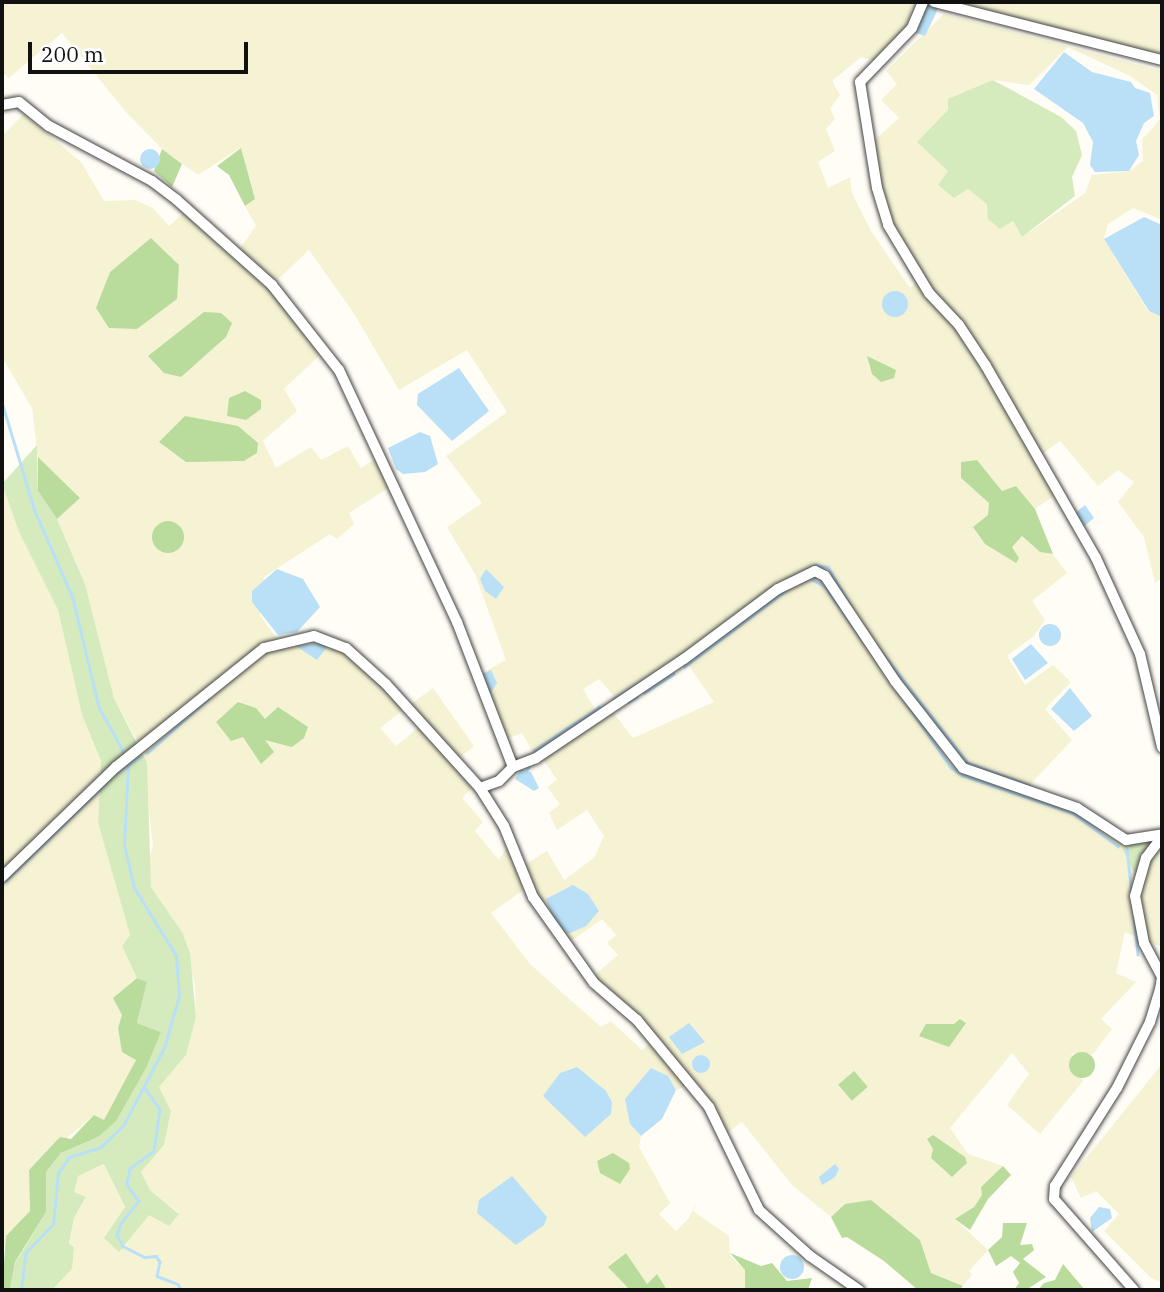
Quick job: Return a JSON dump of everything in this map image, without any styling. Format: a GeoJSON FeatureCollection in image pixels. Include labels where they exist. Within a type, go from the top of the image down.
{"type":"FeatureCollection","features":[{"type":"Feature","properties":{"kind":"street"},"geometry":{"type":"LineString","coordinates":[[923,2],[912,28],[860,82],[877,188],[888,225],[925,286],[986,366],[1096,558],[1140,654],[1162,747]]}},
{"type":"Feature","properties":{"kind":"street"},"geometry":{"type":"LineString","coordinates":[[934,2],[1162,60]]}},
{"type":"Feature","properties":{"kind":"street"},"geometry":{"type":"LineString","coordinates":[[2,105],[19,102],[49,125],[152,181],[177,200],[272,285],[339,370],[457,622],[513,767]]}},
{"type":"Feature","properties":{"kind":"street"},"geometry":{"type":"LineString","coordinates":[[480,788],[499,781],[513,767],[536,758],[695,652],[778,589],[815,571],[825,576],[895,681],[963,768],[1077,808],[1126,840],[1162,835]]}},
{"type":"Feature","properties":{"kind":"street"},"geometry":{"type":"LineString","coordinates":[[2,877],[116,767],[137,754],[264,648],[314,636],[346,648],[386,684],[480,788],[504,826],[533,897],[564,946],[594,983],[669,1055],[704,1099],[759,1210],[810,1256],[859,1290]]}},
{"type":"Feature","properties":{"kind":"street"},"geometry":{"type":"LineString","coordinates":[[1134,1290],[1054,1199],[1055,1186],[1117,1088],[1150,1022],[1160,990],[1162,977],[1144,943],[1135,896],[1146,858],[1162,835]]}},
{"type":"Feature","properties":{"kind":"shaded area"},"geometry":{"type":"Polygon","coordinates":[[[2,2],[913,2],[904,36],[876,61],[861,57],[832,81],[840,95],[830,109],[835,119],[826,129],[835,151],[818,162],[828,188],[850,177],[852,193],[871,231],[910,288],[920,279],[888,225],[869,145],[899,118],[881,100],[897,84],[886,71],[944,14],[1162,71],[1162,220],[1133,208],[1108,224],[1104,239],[1148,311],[1162,317],[1162,578],[1155,583],[1144,537],[1118,502],[1134,482],[1118,470],[1098,486],[1060,441],[1038,457],[1058,493],[1035,509],[1016,486],[1002,491],[977,460],[962,462],[961,478],[989,503],[989,515],[1012,547],[1022,536],[1040,552],[1053,554],[1067,573],[1032,601],[1045,620],[1034,636],[1007,656],[1025,685],[1053,665],[1071,682],[1045,709],[1072,740],[1025,790],[1077,808],[1114,835],[1162,837],[1162,947],[1125,932],[1116,973],[1136,982],[1101,1019],[1112,1029],[1093,1054],[1071,1054],[1083,1081],[1040,1134],[1007,1105],[1029,1074],[1012,1053],[950,1128],[968,1154],[1003,1166],[981,1187],[982,1195],[974,1207],[955,1219],[988,1250],[969,1271],[972,1275],[963,1286],[931,1273],[920,1240],[888,1215],[845,1204],[831,1217],[792,1185],[742,1122],[722,1137],[692,1084],[676,1090],[668,1076],[630,1124],[641,1136],[639,1147],[670,1203],[659,1214],[676,1231],[689,1218],[699,1196],[693,1211],[729,1236],[730,1256],[745,1270],[745,1290],[52,1290],[72,1269],[69,1245],[74,1218],[86,1198],[74,1192],[77,1176],[105,1164],[125,1208],[104,1238],[149,1215],[179,1213],[150,1190],[141,1172],[164,1145],[171,1111],[158,1087],[186,1055],[196,1017],[195,986],[182,932],[151,887],[148,861],[153,846],[142,750],[114,698],[85,584],[57,519],[80,498],[38,457],[32,408],[2,357],[2,136],[24,114],[81,162],[104,201],[135,200],[153,208],[169,226],[186,211],[236,254],[256,226],[245,206],[255,199],[240,148],[198,175],[162,149],[126,112],[62,33],[9,78],[2,72],[2,2]],[[1068,47],[1029,85],[993,80],[949,110],[948,171],[938,186],[968,189],[1013,221],[1022,237],[1085,193],[1092,175],[1129,171],[1143,161],[1142,140],[1160,119],[1157,95],[1130,76],[1068,47]],[[309,250],[272,285],[323,352],[284,389],[297,411],[263,441],[276,468],[311,447],[321,460],[348,446],[361,468],[381,455],[393,485],[349,513],[354,524],[337,539],[330,534],[264,577],[260,615],[280,643],[331,640],[408,706],[433,688],[474,746],[457,760],[476,784],[462,798],[483,822],[475,831],[499,860],[510,842],[521,867],[547,851],[564,880],[594,858],[604,836],[587,810],[557,830],[549,813],[560,804],[547,787],[557,780],[540,755],[536,758],[522,733],[503,740],[477,676],[506,660],[475,574],[447,527],[482,503],[446,456],[507,412],[467,350],[399,390],[353,312],[309,250]],[[684,659],[618,701],[599,679],[583,689],[598,714],[609,707],[633,738],[714,702],[684,659]],[[407,707],[380,728],[396,746],[423,724],[407,707]],[[529,886],[491,913],[530,964],[601,1027],[611,1021],[642,1050],[654,1040],[590,979],[618,955],[607,943],[616,935],[602,919],[564,946],[529,886]]]}},
{"type":"Feature","properties":{"kind":"shaded area"},"geometry":{"type":"Polygon","coordinates":[[[948,2],[1162,2],[1162,55],[948,2]]]}},
{"type":"Feature","properties":{"kind":"shaded area"},"geometry":{"type":"Polygon","coordinates":[[[2,484],[19,532],[58,610],[82,715],[101,761],[98,823],[130,935],[122,946],[137,978],[113,998],[122,1015],[118,1028],[136,1059],[121,1094],[104,1120],[94,1115],[29,1170],[30,1211],[6,1236],[2,1260],[2,484]]]}},
{"type":"Feature","properties":{"kind":"shaded area"},"geometry":{"type":"Polygon","coordinates":[[[1162,1064],[1162,1282],[1151,1278],[1104,1231],[1119,1214],[1096,1191],[1081,1198],[1071,1177],[1162,1064]]]}},
{"type":"Feature","properties":{"kind":"green space"},"geometry":{"type":"Polygon","coordinates":[[[993,80],[1061,117],[1076,131],[1082,155],[1072,177],[1075,196],[1022,237],[1013,221],[1000,229],[988,219],[987,204],[968,189],[954,198],[938,185],[948,171],[917,142],[948,110],[948,99],[993,80]]]}},
{"type":"Feature","properties":{"kind":"green space"},"geometry":{"type":"Polygon","coordinates":[[[241,148],[255,199],[245,206],[229,175],[217,166],[241,148]]]}},
{"type":"Feature","properties":{"kind":"green space"},"geometry":{"type":"Polygon","coordinates":[[[162,149],[182,164],[172,187],[154,171],[162,149]]]}},
{"type":"Feature","properties":{"kind":"green space"},"geometry":{"type":"Polygon","coordinates":[[[151,238],[179,265],[177,299],[137,329],[109,328],[96,308],[110,272],[151,238]]]}},
{"type":"Feature","properties":{"kind":"green space"},"geometry":{"type":"Polygon","coordinates":[[[204,312],[221,313],[232,323],[226,337],[181,377],[164,373],[148,356],[204,312]]]}},
{"type":"Feature","properties":{"kind":"green space"},"geometry":{"type":"Polygon","coordinates":[[[867,356],[896,370],[894,378],[881,382],[872,374],[867,356]]]}},
{"type":"Feature","properties":{"kind":"green space"},"geometry":{"type":"Polygon","coordinates":[[[245,391],[261,400],[261,409],[246,420],[227,416],[229,398],[245,391]]]}},
{"type":"Feature","properties":{"kind":"green space"},"geometry":{"type":"Polygon","coordinates":[[[185,416],[238,426],[258,443],[257,453],[244,461],[186,462],[159,442],[185,416]]]}},
{"type":"Feature","properties":{"kind":"green space"},"geometry":{"type":"Polygon","coordinates":[[[37,445],[38,491],[57,519],[85,584],[114,698],[147,763],[151,887],[182,932],[190,953],[196,1017],[186,1055],[159,1087],[171,1111],[164,1145],[141,1172],[150,1190],[179,1214],[169,1226],[149,1215],[119,1252],[104,1238],[125,1207],[104,1164],[78,1176],[74,1192],[86,1197],[74,1218],[69,1244],[74,1247],[72,1269],[52,1290],[10,1290],[15,1263],[46,1212],[46,1172],[61,1153],[98,1137],[132,1092],[161,1032],[137,1023],[147,982],[137,978],[122,946],[130,935],[98,823],[101,761],[82,715],[58,610],[19,532],[2,484],[37,445]]]}},
{"type":"Feature","properties":{"kind":"green space"},"geometry":{"type":"Polygon","coordinates":[[[38,457],[80,498],[57,519],[38,491],[38,457]]]}},
{"type":"Feature","properties":{"kind":"green space"},"geometry":{"type":"Polygon","coordinates":[[[977,460],[1002,491],[1016,486],[1035,509],[1053,554],[1040,552],[1022,536],[1012,547],[1019,558],[1016,563],[985,544],[973,527],[988,515],[989,503],[961,478],[961,462],[977,460]]]}},
{"type":"Feature","properties":{"kind":"green space"},"geometry":{"type":"Polygon","coordinates":[[[168,521],[179,526],[184,537],[179,548],[168,553],[157,548],[152,537],[157,526],[168,521]]]}},
{"type":"Feature","properties":{"kind":"green space"},"geometry":{"type":"Polygon","coordinates":[[[238,702],[256,708],[265,719],[278,707],[308,727],[304,738],[292,747],[265,740],[274,752],[261,764],[243,737],[231,741],[216,722],[238,702]]]}},
{"type":"Feature","properties":{"kind":"green space"},"geometry":{"type":"Polygon","coordinates":[[[1162,834],[1140,873],[1133,871],[1123,850],[1126,840],[1162,834]]]}},
{"type":"Feature","properties":{"kind":"green space"},"geometry":{"type":"Polygon","coordinates":[[[137,978],[147,982],[137,1023],[161,1032],[146,1068],[116,1121],[98,1137],[61,1153],[46,1172],[46,1212],[15,1262],[10,1290],[2,1290],[6,1236],[30,1211],[29,1170],[60,1137],[71,1139],[94,1115],[104,1120],[136,1060],[122,1052],[118,1028],[122,1015],[113,998],[137,978]]]}},
{"type":"Feature","properties":{"kind":"green space"},"geometry":{"type":"Polygon","coordinates":[[[960,1019],[966,1023],[949,1047],[919,1036],[926,1024],[954,1024],[960,1019]]]}},
{"type":"Feature","properties":{"kind":"green space"},"geometry":{"type":"Polygon","coordinates":[[[1082,1052],[1091,1056],[1095,1065],[1091,1074],[1082,1078],[1073,1074],[1069,1065],[1073,1056],[1082,1052]]]}},
{"type":"Feature","properties":{"kind":"green space"},"geometry":{"type":"Polygon","coordinates":[[[854,1071],[868,1087],[852,1101],[838,1085],[854,1071]]]}},
{"type":"Feature","properties":{"kind":"green space"},"geometry":{"type":"Polygon","coordinates":[[[933,1135],[965,1157],[967,1163],[952,1177],[931,1158],[933,1149],[927,1139],[933,1135]]]}},
{"type":"Feature","properties":{"kind":"green space"},"geometry":{"type":"Polygon","coordinates":[[[613,1153],[629,1163],[630,1169],[620,1184],[600,1173],[597,1161],[613,1153]]]}},
{"type":"Feature","properties":{"kind":"green space"},"geometry":{"type":"Polygon","coordinates":[[[1003,1166],[1011,1175],[988,1199],[970,1230],[955,1219],[974,1207],[982,1195],[981,1187],[1003,1166]]]}},
{"type":"Feature","properties":{"kind":"green space"},"geometry":{"type":"Polygon","coordinates":[[[871,1200],[920,1240],[931,1273],[963,1286],[959,1290],[918,1290],[884,1261],[847,1237],[842,1238],[831,1217],[845,1204],[871,1200]]]}},
{"type":"Feature","properties":{"kind":"green space"},"geometry":{"type":"Polygon","coordinates":[[[1003,1223],[1027,1223],[1020,1245],[1032,1244],[1034,1250],[1023,1259],[1046,1277],[1026,1290],[1014,1290],[1019,1283],[1013,1272],[1020,1263],[1011,1256],[996,1266],[988,1250],[1002,1237],[1003,1223]]]}},
{"type":"Feature","properties":{"kind":"green space"},"geometry":{"type":"Polygon","coordinates":[[[626,1253],[647,1284],[657,1274],[667,1290],[630,1290],[608,1267],[626,1253]]]}},
{"type":"Feature","properties":{"kind":"green space"},"geometry":{"type":"Polygon","coordinates":[[[730,1253],[761,1266],[772,1263],[787,1281],[812,1278],[808,1290],[745,1290],[745,1270],[730,1253]]]}},
{"type":"Feature","properties":{"kind":"green space"},"geometry":{"type":"Polygon","coordinates":[[[1063,1264],[1085,1290],[1038,1290],[1044,1283],[1055,1280],[1063,1264]]]}},
{"type":"Feature","properties":{"kind":"water"},"geometry":{"type":"Polygon","coordinates":[[[927,5],[937,6],[937,11],[925,36],[913,32],[927,5]]]}},
{"type":"Feature","properties":{"kind":"water"},"geometry":{"type":"Polygon","coordinates":[[[1064,52],[1092,72],[1131,82],[1135,88],[1150,93],[1154,116],[1144,123],[1136,141],[1139,155],[1129,171],[1095,172],[1090,165],[1093,142],[1083,123],[1034,89],[1064,52]]]}},
{"type":"Feature","properties":{"kind":"water"},"geometry":{"type":"Polygon","coordinates":[[[146,149],[154,149],[160,159],[154,169],[146,169],[140,163],[140,155],[146,149]]]}},
{"type":"Feature","properties":{"kind":"water"},"geometry":{"type":"Polygon","coordinates":[[[1144,217],[1162,225],[1162,317],[1149,311],[1104,239],[1144,217]]]}},
{"type":"Feature","properties":{"kind":"water"},"geometry":{"type":"Polygon","coordinates":[[[895,291],[904,295],[908,304],[904,313],[895,317],[886,313],[882,304],[886,295],[895,291]]]}},
{"type":"Feature","properties":{"kind":"water"},"geometry":{"type":"Polygon","coordinates":[[[459,368],[489,411],[452,441],[417,405],[418,394],[459,368]]]}},
{"type":"Feature","properties":{"kind":"water"},"geometry":{"type":"Polygon","coordinates":[[[420,432],[430,436],[438,464],[425,472],[403,474],[396,469],[388,448],[420,432]]]}},
{"type":"Feature","properties":{"kind":"water"},"geometry":{"type":"Polygon","coordinates":[[[1085,505],[1094,518],[1082,528],[1073,515],[1085,505]]]}},
{"type":"Feature","properties":{"kind":"water"},"geometry":{"type":"Polygon","coordinates":[[[277,569],[303,579],[320,607],[297,632],[278,635],[252,602],[252,591],[277,569]]]}},
{"type":"Feature","properties":{"kind":"water"},"geometry":{"type":"Polygon","coordinates":[[[486,569],[504,587],[496,599],[485,591],[480,579],[486,569]]]}},
{"type":"Feature","properties":{"kind":"water"},"geometry":{"type":"Polygon","coordinates":[[[1046,624],[1054,624],[1061,631],[1061,639],[1054,646],[1046,646],[1039,639],[1039,631],[1046,624]]]}},
{"type":"Feature","properties":{"kind":"water"},"geometry":{"type":"Polygon","coordinates":[[[321,643],[327,647],[317,660],[296,646],[321,643]]]}},
{"type":"Feature","properties":{"kind":"water"},"geometry":{"type":"Polygon","coordinates":[[[1031,644],[1048,663],[1025,680],[1012,659],[1031,644]]]}},
{"type":"Feature","properties":{"kind":"water"},"geometry":{"type":"Polygon","coordinates":[[[491,670],[497,683],[490,694],[483,674],[491,670]]]}},
{"type":"Feature","properties":{"kind":"water"},"geometry":{"type":"Polygon","coordinates":[[[1070,688],[1092,716],[1074,731],[1051,709],[1070,688]]]}},
{"type":"Feature","properties":{"kind":"water"},"geometry":{"type":"Polygon","coordinates":[[[521,769],[531,772],[539,788],[534,791],[515,779],[521,769]]]}},
{"type":"Feature","properties":{"kind":"water"},"geometry":{"type":"Polygon","coordinates":[[[573,885],[588,894],[599,911],[586,926],[568,934],[554,921],[546,899],[573,885]]]}},
{"type":"Feature","properties":{"kind":"water"},"geometry":{"type":"Polygon","coordinates":[[[689,1023],[705,1042],[682,1054],[669,1037],[689,1023]]]}},
{"type":"Feature","properties":{"kind":"water"},"geometry":{"type":"Polygon","coordinates":[[[701,1055],[709,1060],[710,1064],[705,1072],[701,1073],[693,1068],[692,1064],[697,1056],[701,1055]]]}},
{"type":"Feature","properties":{"kind":"water"},"geometry":{"type":"Polygon","coordinates":[[[577,1067],[606,1091],[612,1102],[611,1114],[585,1137],[543,1096],[560,1073],[577,1067]]]}},
{"type":"Feature","properties":{"kind":"water"},"geometry":{"type":"Polygon","coordinates":[[[651,1068],[668,1076],[676,1090],[662,1119],[641,1136],[630,1124],[625,1099],[651,1068]]]}},
{"type":"Feature","properties":{"kind":"water"},"geometry":{"type":"Polygon","coordinates":[[[835,1164],[839,1169],[835,1177],[822,1185],[819,1177],[835,1164]]]}},
{"type":"Feature","properties":{"kind":"water"},"geometry":{"type":"Polygon","coordinates":[[[512,1176],[547,1217],[544,1225],[516,1245],[477,1213],[479,1200],[512,1176]]]}},
{"type":"Feature","properties":{"kind":"water"},"geometry":{"type":"Polygon","coordinates":[[[1099,1207],[1110,1209],[1112,1218],[1092,1232],[1090,1218],[1099,1207]]]}},
{"type":"Feature","properties":{"kind":"water"},"geometry":{"type":"Polygon","coordinates":[[[792,1255],[800,1259],[804,1267],[800,1275],[792,1279],[784,1275],[780,1267],[784,1259],[792,1255]]]}},
{"type":"Feature","properties":{"kind":"waterway"},"geometry":{"type":"LineString","coordinates":[[2,402],[35,511],[73,598],[99,707],[126,756]]}},
{"type":"Feature","properties":{"kind":"waterway"},"geometry":{"type":"LineString","coordinates":[[786,580],[816,565],[828,567],[850,605]]}},
{"type":"Feature","properties":{"kind":"waterway"},"geometry":{"type":"LineString","coordinates":[[809,578],[825,586],[951,767],[962,775],[1073,813],[1118,846]]}},
{"type":"Feature","properties":{"kind":"waterway"},"geometry":{"type":"LineString","coordinates":[[684,667],[788,589]]}},
{"type":"Feature","properties":{"kind":"waterway"},"geometry":{"type":"LineString","coordinates":[[877,646],[968,763],[1029,785]]}},
{"type":"Feature","properties":{"kind":"waterway"},"geometry":{"type":"LineString","coordinates":[[644,693],[673,674]]}},
{"type":"Feature","properties":{"kind":"waterway"},"geometry":{"type":"LineString","coordinates":[[613,699],[652,675]]}},
{"type":"Feature","properties":{"kind":"waterway"},"geometry":{"type":"LineString","coordinates":[[628,702],[637,697]]}},
{"type":"Feature","properties":{"kind":"waterway"},"geometry":{"type":"LineString","coordinates":[[147,753],[209,698]]}},
{"type":"Feature","properties":{"kind":"waterway"},"geometry":{"type":"LineString","coordinates":[[534,750],[599,707]]}},
{"type":"Feature","properties":{"kind":"waterway"},"geometry":{"type":"LineString","coordinates":[[117,772],[140,757]]}},
{"type":"Feature","properties":{"kind":"waterway"},"geometry":{"type":"LineString","coordinates":[[21,1290],[26,1252],[53,1224],[58,1173],[69,1157],[101,1147],[123,1126],[164,1048],[179,996],[176,956],[134,888],[124,845],[128,763]]}},
{"type":"Feature","properties":{"kind":"waterway"},"geometry":{"type":"LineString","coordinates":[[526,770],[529,767]]}},
{"type":"Feature","properties":{"kind":"waterway"},"geometry":{"type":"LineString","coordinates":[[2,884],[107,782]]}},
{"type":"Feature","properties":{"kind":"waterway"},"geometry":{"type":"LineString","coordinates":[[1127,848],[1138,954]]}},
{"type":"Feature","properties":{"kind":"waterway"},"geometry":{"type":"LineString","coordinates":[[144,1087],[160,1109],[154,1151],[130,1169],[127,1185],[139,1201],[121,1223],[117,1235],[123,1246],[145,1257],[156,1256],[160,1262],[157,1276],[178,1284],[181,1290]]}}]}
